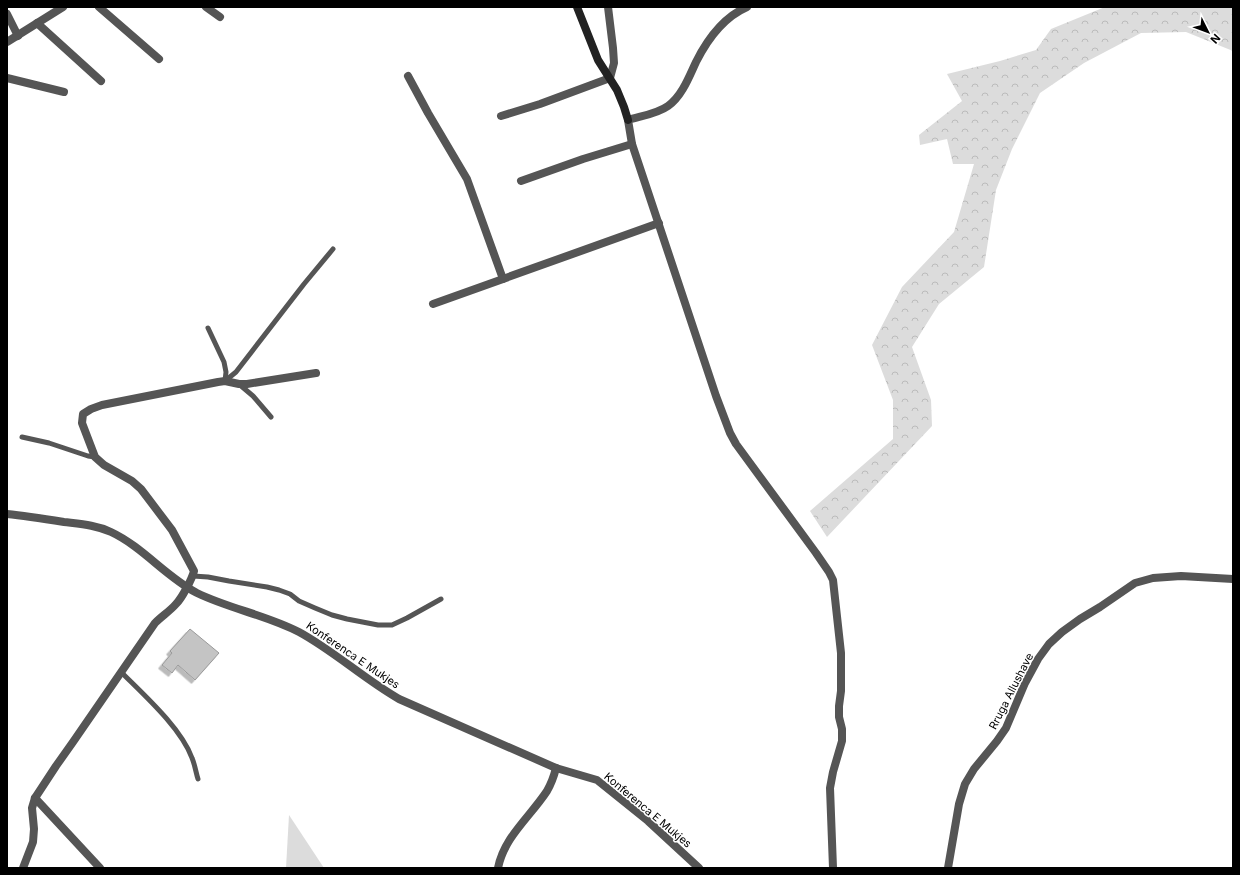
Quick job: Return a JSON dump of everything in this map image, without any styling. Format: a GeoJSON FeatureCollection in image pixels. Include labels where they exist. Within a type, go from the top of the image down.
{"type":"FeatureCollection","features":[{"type":"Feature","properties":{"kind":"street"},"geometry":{"type":"LineString","coordinates":[[7,42],[64,7]]}},
{"type":"Feature","properties":{"kind":"street"},"geometry":{"type":"LineString","coordinates":[[99,7],[159,59]]}},
{"type":"Feature","properties":{"kind":"street"},"geometry":{"type":"LineString","coordinates":[[206,7],[220,17]]}},
{"type":"Feature","properties":{"kind":"street"},"geometry":{"type":"LineString","coordinates":[[577,7],[598,60],[621,99],[628,120],[632,144],[716,396],[730,433],[744,456],[816,553],[833,580],[841,653],[839,717],[842,729],[842,741],[830,788],[833,868]]}},
{"type":"Feature","properties":{"kind":"street"},"geometry":{"type":"LineString","coordinates":[[608,7],[614,56],[614,63],[610,78]]}},
{"type":"Feature","properties":{"kind":"street"},"geometry":{"type":"LineString","coordinates":[[628,120],[661,110],[669,105],[682,90],[696,61],[714,33],[732,15],[747,7]]}},
{"type":"Feature","properties":{"kind":"street"},"geometry":{"type":"LineString","coordinates":[[7,14],[18,36]]}},
{"type":"Feature","properties":{"kind":"street"},"geometry":{"type":"LineString","coordinates":[[37,23],[101,81]]}},
{"type":"Feature","properties":{"kind":"street"},"geometry":{"type":"LineString","coordinates":[[408,76],[467,179],[503,279]]}},
{"type":"Feature","properties":{"kind":"street"},"geometry":{"type":"LineString","coordinates":[[7,78],[64,92]]}},
{"type":"Feature","properties":{"kind":"street"},"geometry":{"type":"LineString","coordinates":[[501,116],[540,104],[610,78]]}},
{"type":"Feature","properties":{"kind":"street"},"geometry":{"type":"LineString","coordinates":[[521,181],[583,159],[632,144]]}},
{"type":"Feature","properties":{"kind":"street"},"geometry":{"type":"LineString","coordinates":[[433,304],[658,223]]}},
{"type":"Feature","properties":{"kind":"street"},"geometry":{"type":"LineString","coordinates":[[23,868],[33,842],[34,829],[32,808],[35,798],[155,623],[182,597],[194,571],[172,530],[150,500],[132,481],[104,465],[95,457],[82,423],[83,414],[102,405],[200,385],[225,381],[239,384],[316,373]]}},
{"type":"Feature","properties":{"kind":"street","name":"Konferenca E Mukjes"},"geometry":{"type":"LineString","coordinates":[[7,514],[83,524],[98,527],[110,532],[133,545],[186,587],[212,600],[270,619],[292,629],[332,652],[381,689],[399,699],[556,768],[597,780],[648,822],[693,866]]}},
{"type":"Feature","properties":{"kind":"street","name":"Rruga Allushave"},"geometry":{"type":"LineString","coordinates":[[948,868],[965,784],[974,769],[997,742],[1006,728],[1025,683],[1038,659],[1049,644],[1080,619],[1135,583],[1153,578],[1181,576],[1233,579]]}},
{"type":"Feature","properties":{"kind":"street"},"geometry":{"type":"LineString","coordinates":[[498,868],[505,846],[547,790],[553,780],[556,768]]}},
{"type":"Feature","properties":{"kind":"street"},"geometry":{"type":"LineString","coordinates":[[35,798],[100,868]]}},
{"type":"Feature","properties":{"kind":"lane"},"geometry":{"type":"LineString","coordinates":[[225,381],[236,372],[333,249]]}},
{"type":"Feature","properties":{"kind":"lane"},"geometry":{"type":"LineString","coordinates":[[208,328],[224,362],[226,372],[225,381]]}},
{"type":"Feature","properties":{"kind":"lane"},"geometry":{"type":"LineString","coordinates":[[239,384],[253,396],[271,417]]}},
{"type":"Feature","properties":{"kind":"lane"},"geometry":{"type":"LineString","coordinates":[[22,437],[49,442],[88,456],[95,457]]}},
{"type":"Feature","properties":{"kind":"lane"},"geometry":{"type":"LineString","coordinates":[[193,576],[208,576],[229,582],[273,588],[290,594],[299,601],[332,615],[378,625],[392,625],[441,599]]}},
{"type":"Feature","properties":{"kind":"lane"},"geometry":{"type":"LineString","coordinates":[[121,672],[174,728],[192,758],[198,780]]}},
{"type":"Feature","properties":{"kind":"green space"},"geometry":{"type":"Polygon","coordinates":[[[1105,7],[1233,7],[1233,51],[1186,32],[1141,33],[1084,63],[1040,93],[1012,149],[996,190],[984,267],[939,304],[912,347],[931,400],[932,426],[827,537],[810,511],[893,439],[893,400],[872,345],[902,287],[954,232],[974,164],[953,164],[947,139],[920,145],[919,135],[962,101],[947,74],[1000,61],[1036,50],[1051,29],[1105,7]]]}},
{"type":"Feature","properties":{"kind":"green space"},"geometry":{"type":"Polygon","coordinates":[[[289,815],[324,868],[286,868],[289,815]]]}},
{"type":"Feature","properties":{"kind":"building"},"geometry":{"type":"Polygon","coordinates":[[[190,629],[219,653],[195,680],[178,665],[172,673],[162,665],[172,653],[170,651],[190,629]]]}}]}
